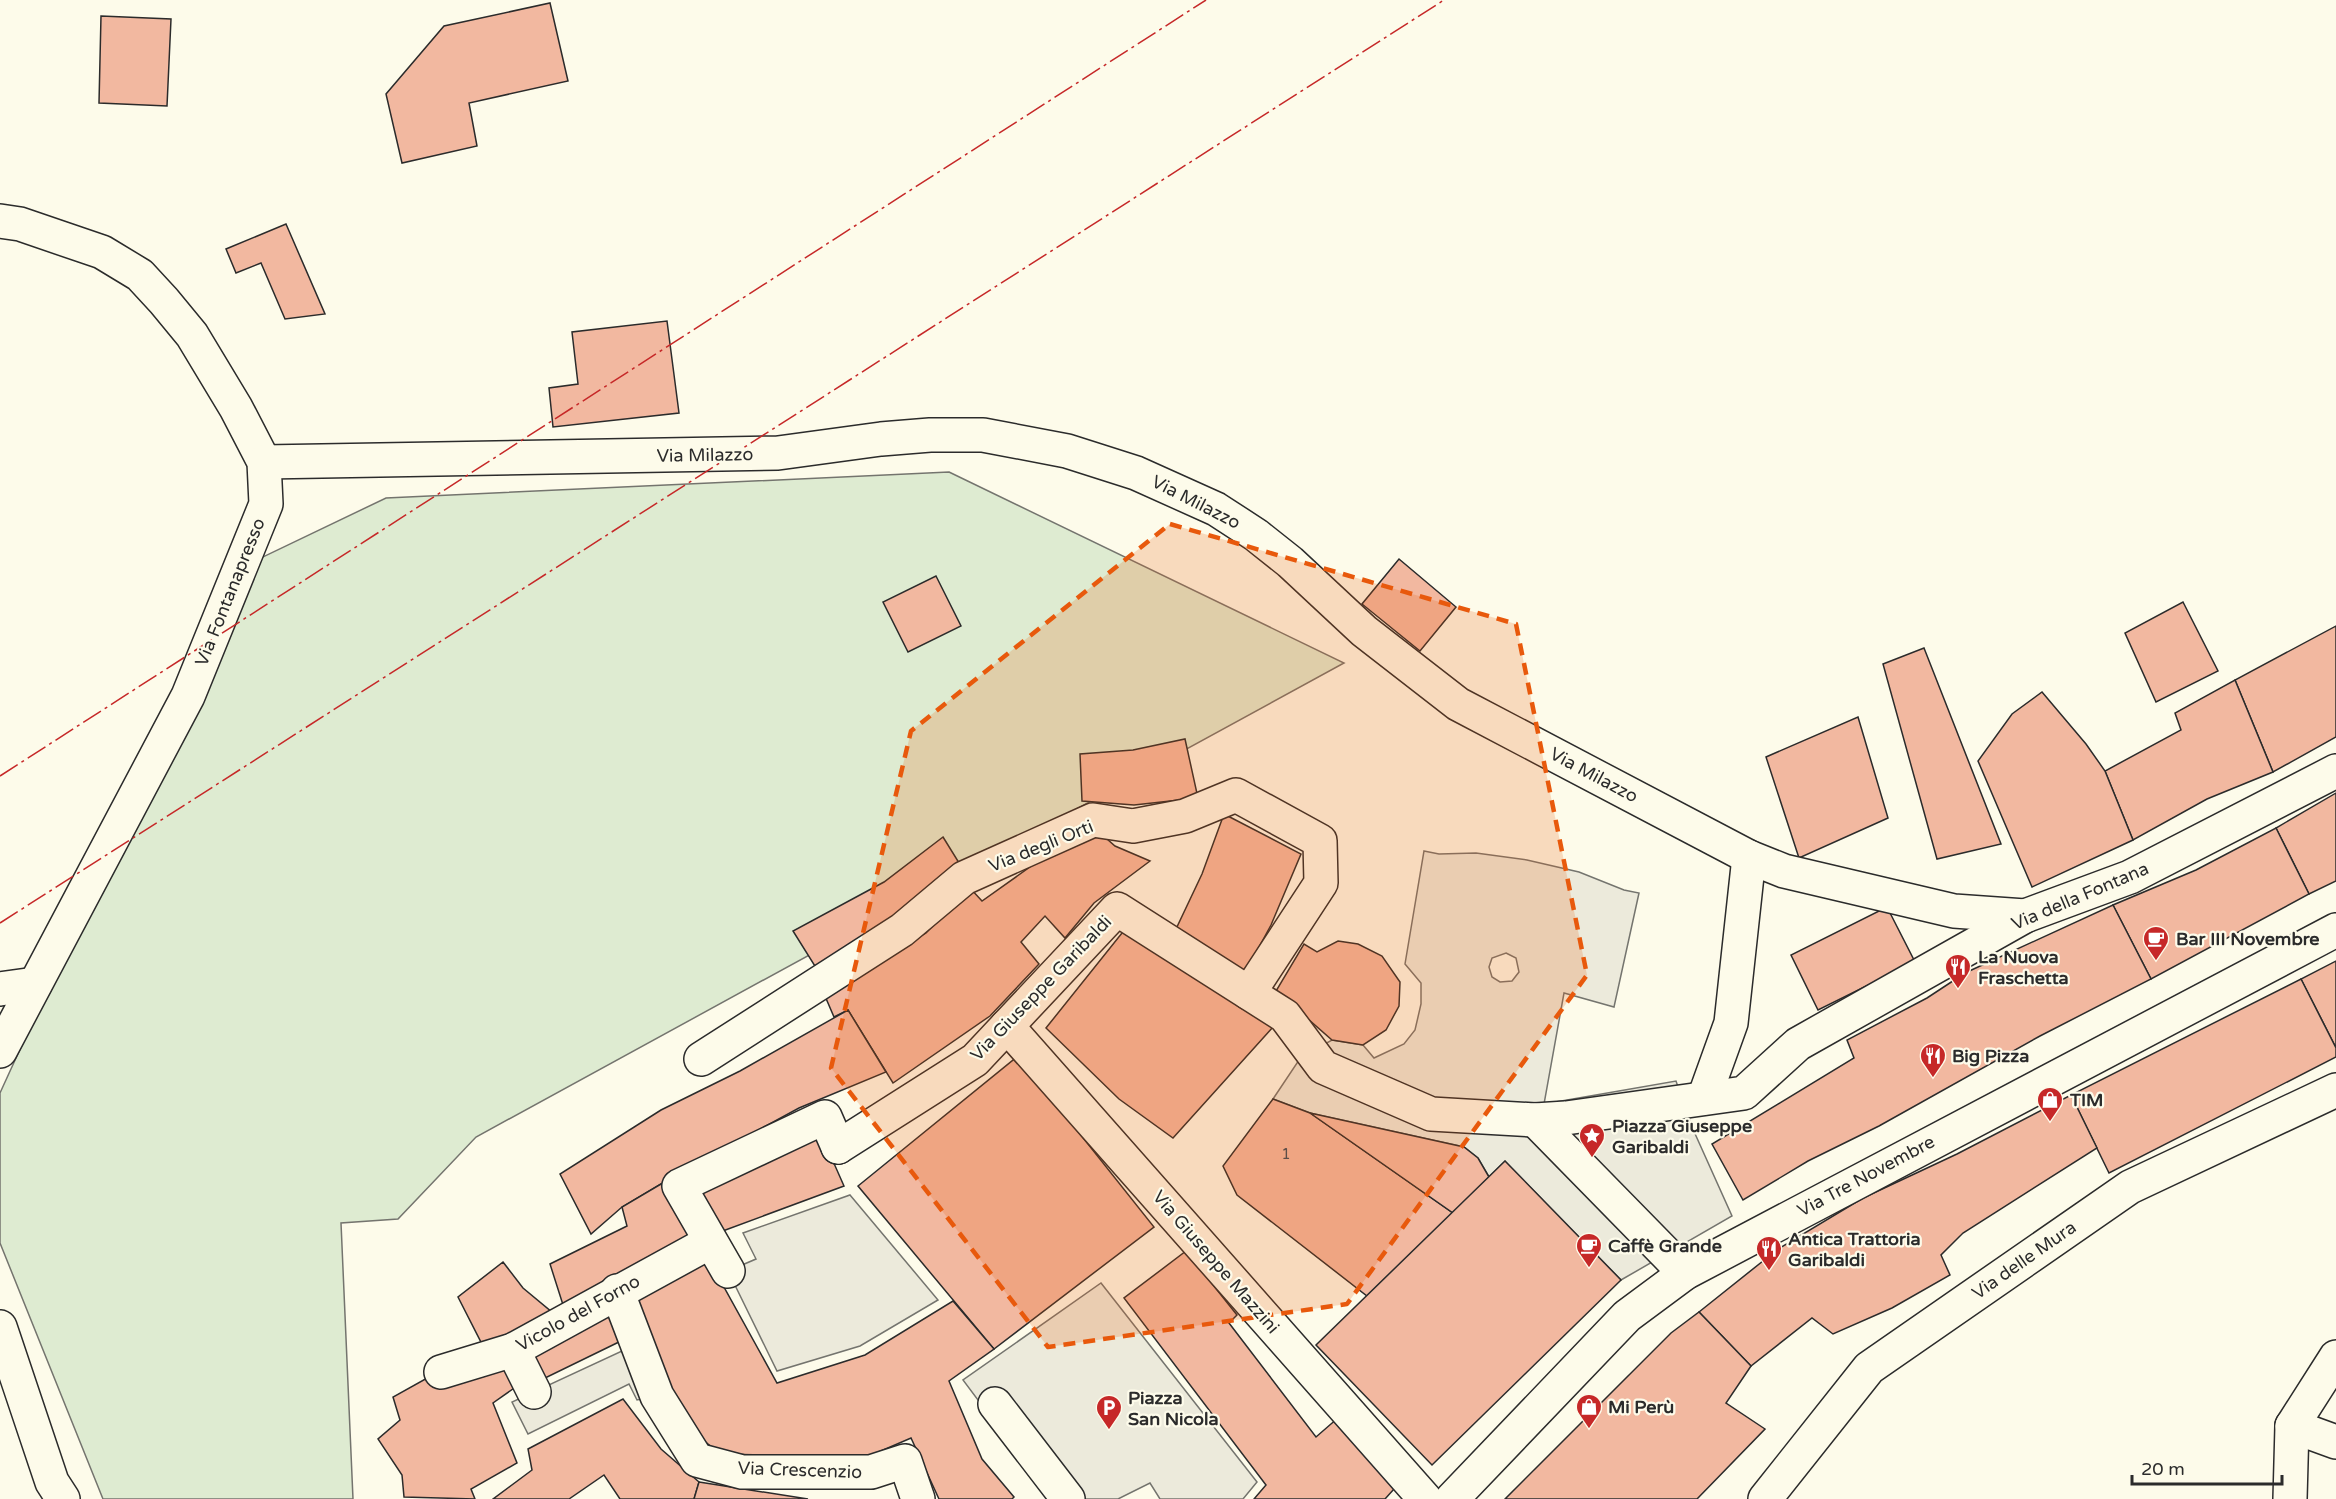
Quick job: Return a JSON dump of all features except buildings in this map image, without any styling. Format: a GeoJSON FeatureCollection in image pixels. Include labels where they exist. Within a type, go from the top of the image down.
{"type":"FeatureCollection","features":[{"type":"Feature","properties":{"kind":"street","name":"Via Fontanapresso"},"geometry":{"type":"LineString","coordinates":[[0,221],[20,224],[65,237],[102,252],[140,275],[192,335],[236,408],[264,462],[266,504],[188,696],[0,1051]]}},
{"type":"Feature","properties":{"kind":"street","name":"Via Milazzo"},"geometry":{"type":"LineString","coordinates":[[264,462],[778,453],[880,439],[930,435],[983,435],[1067,451],[1136,473],[1216,509],[1256,534],[1290,562],[1364,631],[1458,704],[1749,857],[1784,871],[1954,911],[2025,916]]}},
{"type":"Feature","properties":{"kind":"street","name":"Via della Fontana"},"geometry":{"type":"LineString","coordinates":[[1704,1098],[1744,1093],[1798,1044],[2025,916],[2130,877],[2336,771]]}},
{"type":"Feature","properties":{"kind":"street","name":"Via degli Orti"},"geometry":{"type":"LineString","coordinates":[[701,1059],[902,930],[964,878],[1093,820],[1133,826],[1185,816],[1236,795],[1320,840],[1321,883],[1249,993]]}},
{"type":"Feature","properties":{"kind":"street"},"geometry":{"type":"LineString","coordinates":[[1535,1120],[1704,1098],[1731,1023],[1749,857]]}},
{"type":"Feature","properties":{"kind":"street","name":"Via Giuseppe Garibaldi"},"geometry":{"type":"LineString","coordinates":[[728,1271],[680,1186],[825,1117],[838,1147],[975,1060],[1117,909],[1285,1016],[1323,1067],[1431,1114],[1535,1120]]}},
{"type":"Feature","properties":{"kind":"street","name":"Via Tre Novembre"},"geometry":{"type":"LineString","coordinates":[[1452,1499],[1627,1316],[1685,1273],[2336,930]]}},
{"type":"Feature","properties":{"kind":"street"},"geometry":{"type":"LineString","coordinates":[[0,989],[35,984]]}},
{"type":"Feature","properties":{"kind":"street","name":"Via Giuseppe Mazzini"},"geometry":{"type":"LineString","coordinates":[[1007,1026],[1425,1499]]}},
{"type":"Feature","properties":{"kind":"street","name":"Via delle Mura"},"geometry":{"type":"LineString","coordinates":[[1766,1499],[1869,1368],[2130,1186],[2336,1090]]}},
{"type":"Feature","properties":{"kind":"street"},"geometry":{"type":"LineString","coordinates":[[1535,1120],[1685,1273]]}},
{"type":"Feature","properties":{"kind":"street","name":"Vicolo del Forno"},"geometry":{"type":"LineString","coordinates":[[441,1372],[513,1350],[710,1242]]}},
{"type":"Feature","properties":{"kind":"street","name":"Via Crescenzio"},"geometry":{"type":"LineString","coordinates":[[617,1291],[657,1396],[698,1460],[742,1472],[871,1472],[905,1461],[918,1499]]}},
{"type":"Feature","properties":{"kind":"street"},"geometry":{"type":"LineString","coordinates":[[0,1327],[52,1482],[63,1499]]}},
{"type":"Feature","properties":{"kind":"street"},"geometry":{"type":"LineString","coordinates":[[513,1350],[534,1392]]}},
{"type":"Feature","properties":{"kind":"street"},"geometry":{"type":"LineString","coordinates":[[2290,1499],[2292,1426],[2336,1357]]}},
{"type":"Feature","properties":{"kind":"street"},"geometry":{"type":"LineString","coordinates":[[995,1404],[1068,1499]]}},
{"type":"Feature","properties":{"kind":"street"},"geometry":{"type":"LineString","coordinates":[[2292,1426],[2336,1442]]}},
{"type":"Feature","properties":{"kind":"highlighted area"},"geometry":{"type":"Polygon","coordinates":[[[1170,524],[1516,624],[1587,975],[1347,1304],[1048,1347],[831,1068],[911,731],[1170,524]]]}},
{"type":"Feature","properties":{"kind":"green space"},"geometry":{"type":"Polygon","coordinates":[[[949,472],[1344,663],[476,1137],[398,1219],[341,1223],[353,1499],[103,1499],[0,1243],[0,1093],[240,568],[386,498],[949,472]]]}},
{"type":"Feature","properties":{"kind":"shaded area"},"geometry":{"type":"Polygon","coordinates":[[[1424,851],[1439,854],[1476,853],[1527,860],[1579,872],[1624,890],[1639,893],[1614,1007],[1564,993],[1544,1104],[1676,1081],[1692,1127],[1732,1216],[1621,1280],[1505,1161],[1489,1177],[1478,1158],[1464,1147],[1310,1113],[1273,1099],[1301,1057],[1332,1040],[1363,1045],[1374,1058],[1404,1044],[1415,1030],[1421,1004],[1421,983],[1405,964],[1424,851]],[[1506,953],[1492,958],[1489,967],[1492,977],[1500,982],[1512,981],[1519,972],[1516,958],[1506,953]]]}},
{"type":"Feature","properties":{"kind":"shaded area"},"geometry":{"type":"Polygon","coordinates":[[[850,1195],[938,1300],[860,1346],[777,1371],[728,1271],[756,1259],[743,1233],[850,1195]]]}},
{"type":"Feature","properties":{"kind":"shaded area","name":"Piazza San Nicola"},"geometry":{"type":"Polygon","coordinates":[[[1101,1283],[1257,1482],[1243,1499],[1160,1499],[1150,1483],[1118,1499],[1052,1499],[963,1380],[1101,1283]]]}},
{"type":"Feature","properties":{"kind":"shaded area"},"geometry":{"type":"Polygon","coordinates":[[[637,1344],[657,1396],[637,1400],[629,1384],[528,1434],[512,1402],[637,1344]]]}},
{"type":"Feature","properties":{"kind":"power"},"geometry":{"type":"LineString","coordinates":[[0,776],[1206,0]]}},
{"type":"Feature","properties":{"kind":"power"},"geometry":{"type":"LineString","coordinates":[[0,923],[1444,0]]}},
{"type":"Feature","properties":{"kind":"place","name":"Bar III Novembre"},"geometry":{"type":"Point","coordinates":[2156,962]}},
{"type":"Feature","properties":{"kind":"place","name":"La Nuova Fraschetta"},"geometry":{"type":"Point","coordinates":[1958,990]}},
{"type":"Feature","properties":{"kind":"place","name":"Big Pizza"},"geometry":{"type":"Point","coordinates":[1933,1079]}},
{"type":"Feature","properties":{"kind":"place","name":"TIM"},"geometry":{"type":"Point","coordinates":[2050,1123]}},
{"type":"Feature","properties":{"kind":"place","name":"Piazza Giuseppe Garibaldi"},"geometry":{"type":"Point","coordinates":[1592,1159]}},
{"type":"Feature","properties":{"kind":"place","name":"Caffè Grande"},"geometry":{"type":"Point","coordinates":[1589,1269]}},
{"type":"Feature","properties":{"kind":"place","name":"Antica Trattoria Garibaldi"},"geometry":{"type":"Point","coordinates":[1769,1272]}},
{"type":"Feature","properties":{"kind":"place","name":"Mi Perù"},"geometry":{"type":"Point","coordinates":[1589,1430]}},
{"type":"Feature","properties":{"kind":"place","name":"Piazza San Nicola"},"geometry":{"type":"Point","coordinates":[1109,1431]}}]}
